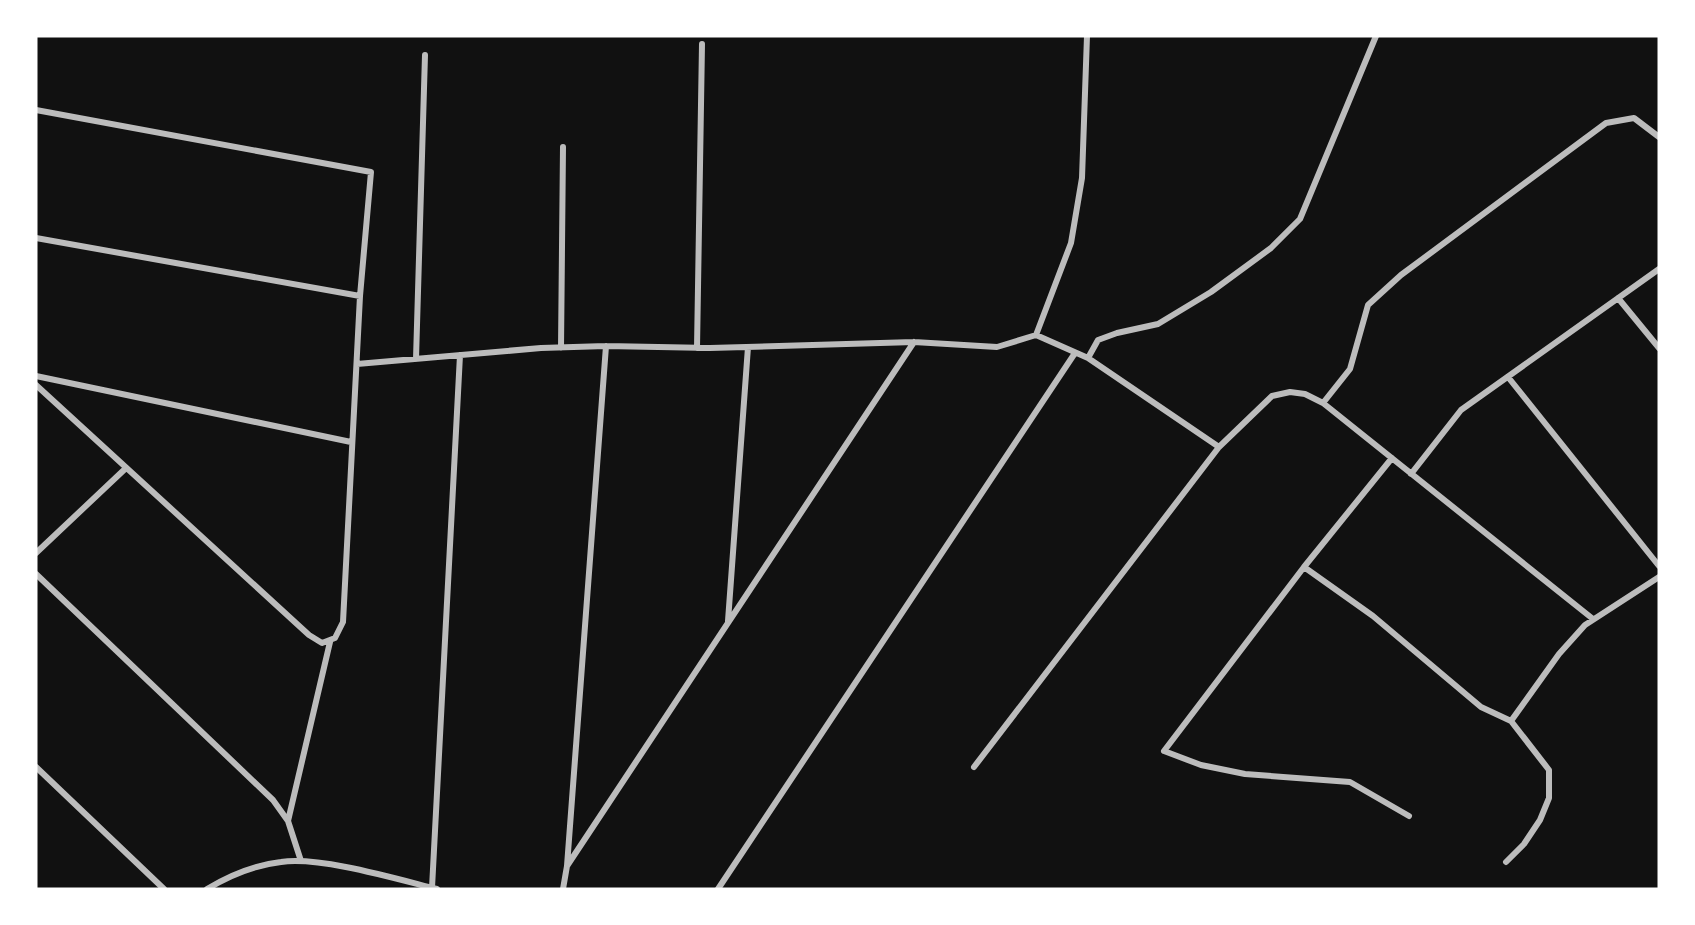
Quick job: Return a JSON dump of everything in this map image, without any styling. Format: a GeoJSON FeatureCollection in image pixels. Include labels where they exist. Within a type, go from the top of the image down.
{"type":"FeatureCollection","features":[{"type":"Feature","properties":{"kind":"street"},"geometry":{"type":"LineString","coordinates":[[1036,334],[1071,243],[1082,178],[1087,36]]}},
{"type":"Feature","properties":{"kind":"street"},"geometry":{"type":"LineString","coordinates":[[1088,358],[1098,340],[1117,333],[1158,324],[1210,292],[1271,248],[1300,219],[1376,36]]}},
{"type":"Feature","properties":{"kind":"street"},"geometry":{"type":"LineString","coordinates":[[697,348],[702,44]]}},
{"type":"Feature","properties":{"kind":"street"},"geometry":{"type":"LineString","coordinates":[[416,359],[425,55]]}},
{"type":"Feature","properties":{"kind":"street"},"geometry":{"type":"LineString","coordinates":[[36,110],[371,172],[360,296],[343,622],[339,633],[330,642],[288,821]]}},
{"type":"Feature","properties":{"kind":"street"},"geometry":{"type":"LineString","coordinates":[[1323,403],[1350,369],[1368,305],[1401,275],[1606,123],[1634,118],[1659,137]]}},
{"type":"Feature","properties":{"kind":"street"},"geometry":{"type":"LineString","coordinates":[[561,348],[562,147]]}},
{"type":"Feature","properties":{"kind":"street"},"geometry":{"type":"LineString","coordinates":[[36,238],[360,296]]}},
{"type":"Feature","properties":{"kind":"street"},"geometry":{"type":"LineString","coordinates":[[1411,474],[1461,410],[1659,269]]}},
{"type":"Feature","properties":{"kind":"street"},"geometry":{"type":"LineString","coordinates":[[1618,298],[1659,348]]}},
{"type":"Feature","properties":{"kind":"street"},"geometry":{"type":"LineString","coordinates":[[357,364],[606,346],[697,348],[914,342],[997,346],[1036,334],[1088,358],[1219,447]]}},
{"type":"Feature","properties":{"kind":"street"},"geometry":{"type":"LineString","coordinates":[[567,866],[914,342]]}},
{"type":"Feature","properties":{"kind":"street"},"geometry":{"type":"LineString","coordinates":[[563,889],[567,866],[606,346]]}},
{"type":"Feature","properties":{"kind":"street"},"geometry":{"type":"LineString","coordinates":[[728,624],[748,347]]}},
{"type":"Feature","properties":{"kind":"street"},"geometry":{"type":"LineString","coordinates":[[718,889],[1076,353]]}},
{"type":"Feature","properties":{"kind":"street"},"geometry":{"type":"LineString","coordinates":[[207,889],[246,870],[282,861],[301,861],[353,870],[434,888],[460,355]]}},
{"type":"Feature","properties":{"kind":"street"},"geometry":{"type":"LineString","coordinates":[[36,376],[351,442]]}},
{"type":"Feature","properties":{"kind":"street"},"geometry":{"type":"LineString","coordinates":[[1508,376],[1659,566]]}},
{"type":"Feature","properties":{"kind":"street"},"geometry":{"type":"LineString","coordinates":[[36,385],[125,469],[309,635],[322,643],[330,642]]}},
{"type":"Feature","properties":{"kind":"street"},"geometry":{"type":"LineString","coordinates":[[974,767],[1219,447],[1272,396],[1290,392],[1305,394],[1323,403],[1593,619]]}},
{"type":"Feature","properties":{"kind":"street"},"geometry":{"type":"LineString","coordinates":[[1392,458],[1304,567],[1164,751],[1201,765],[1245,774],[1350,782],[1409,816]]}},
{"type":"Feature","properties":{"kind":"street"},"geometry":{"type":"LineString","coordinates":[[36,553],[125,469]]}},
{"type":"Feature","properties":{"kind":"street"},"geometry":{"type":"LineString","coordinates":[[1304,567],[1373,616],[1481,707],[1511,721],[1549,770],[1549,798],[1540,820],[1530,836],[1506,862]]}},
{"type":"Feature","properties":{"kind":"street"},"geometry":{"type":"LineString","coordinates":[[36,574],[273,800],[288,821],[301,861]]}},
{"type":"Feature","properties":{"kind":"street"},"geometry":{"type":"LineString","coordinates":[[1511,721],[1559,654],[1593,619],[1659,578]]}},
{"type":"Feature","properties":{"kind":"street"},"geometry":{"type":"LineString","coordinates":[[36,767],[164,889]]}}]}
